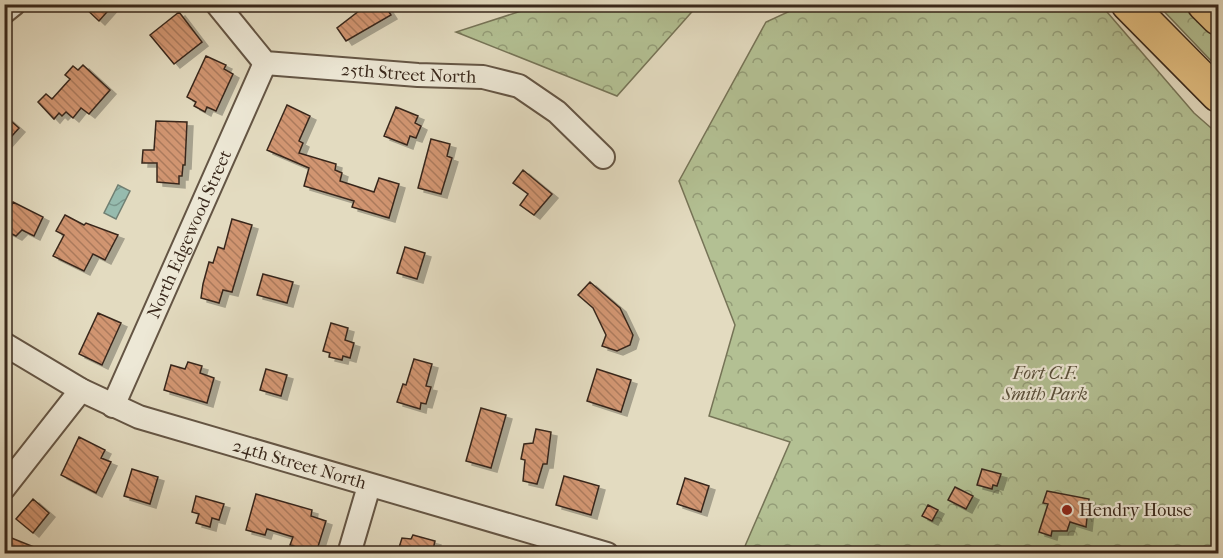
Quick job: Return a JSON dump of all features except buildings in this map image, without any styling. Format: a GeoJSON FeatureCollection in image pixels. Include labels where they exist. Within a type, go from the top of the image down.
{"type":"FeatureCollection","features":[{"type":"Feature","properties":{"kind":"highway"},"geometry":{"type":"LineString","coordinates":[[1128,4],[1218,95]]}},
{"type":"Feature","properties":{"kind":"highway"},"geometry":{"type":"LineString","coordinates":[[1204,4],[1218,18]]}},
{"type":"Feature","properties":{"kind":"street"},"geometry":{"type":"LineString","coordinates":[[4,12],[14,4]]}},
{"type":"Feature","properties":{"kind":"street"},"geometry":{"type":"LineString","coordinates":[[217,4],[265,63]]}},
{"type":"Feature","properties":{"kind":"street","name":"25th Street North"},"geometry":{"type":"LineString","coordinates":[[265,63],[418,75],[483,77],[519,86],[557,112],[603,157]]}},
{"type":"Feature","properties":{"kind":"street","name":"North Edgewood Street"},"geometry":{"type":"LineString","coordinates":[[113,406],[265,63]]}},
{"type":"Feature","properties":{"kind":"street","name":"24th Street North"},"geometry":{"type":"LineString","coordinates":[[4,345],[81,390],[139,417],[607,554]]}},
{"type":"Feature","properties":{"kind":"street"},"geometry":{"type":"LineString","coordinates":[[4,488],[81,390]]}},
{"type":"Feature","properties":{"kind":"street"},"geometry":{"type":"LineString","coordinates":[[349,554],[369,486]]}},
{"type":"Feature","properties":{"kind":"green space"},"geometry":{"type":"Polygon","coordinates":[[[540,5],[698,5],[617,96],[456,32],[540,5]]]}},
{"type":"Feature","properties":{"kind":"green space","name":"Fort C.F. Smith Park"},"geometry":{"type":"Polygon","coordinates":[[[803,5],[1101,5],[1194,113],[1218,134],[1218,553],[742,553],[790,442],[709,416],[735,325],[679,181],[766,22],[803,5]]]}},
{"type":"Feature","properties":{"kind":"green space"},"geometry":{"type":"Polygon","coordinates":[[[1158,5],[1189,5],[1218,32],[1218,68],[1158,5]]]}},
{"type":"Feature","properties":{"kind":"water"},"geometry":{"type":"Polygon","coordinates":[[[118,185],[130,191],[116,219],[104,213],[118,185]]]}},
{"type":"Feature","properties":{"kind":"place","name":"Hendry House"},"geometry":{"type":"Point","coordinates":[1067,510]}}]}
